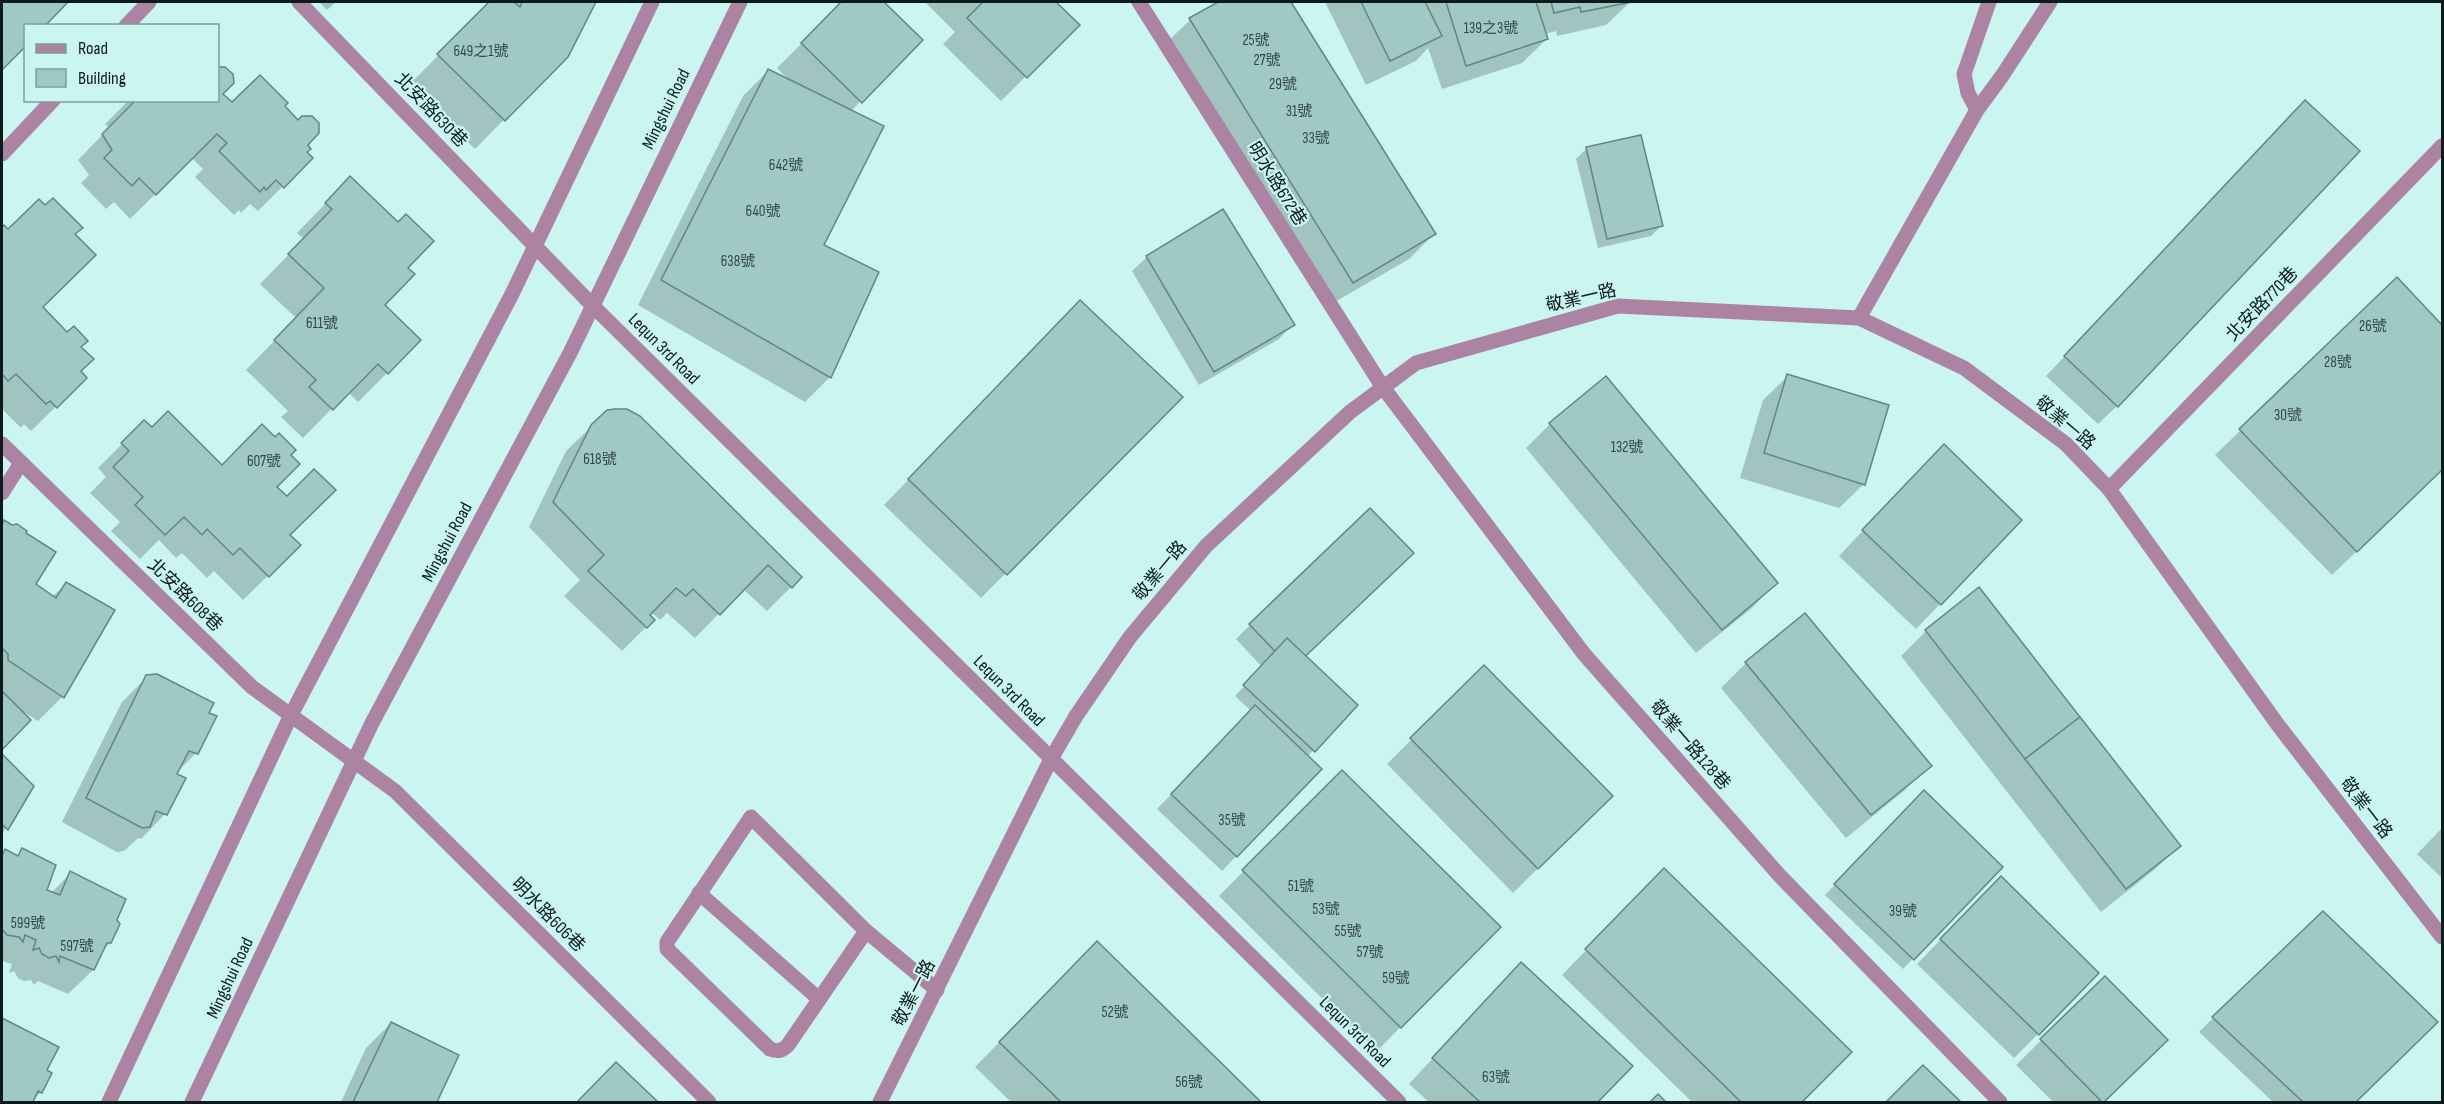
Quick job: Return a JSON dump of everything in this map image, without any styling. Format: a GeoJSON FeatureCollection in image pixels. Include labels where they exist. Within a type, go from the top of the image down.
{"type":"FeatureCollection","features":[{"type":"Feature","properties":{"kind":"street"},"geometry":{"type":"LineString","coordinates":[[128,24],[149,2]]}},
{"type":"Feature","properties":{"kind":"street","name":"北安路630巷"},"geometry":{"type":"LineString","coordinates":[[299,2],[593,306]]}},
{"type":"Feature","properties":{"kind":"street"},"geometry":{"type":"LineString","coordinates":[[109,1102],[291,715],[511,296],[652,2]]}},
{"type":"Feature","properties":{"kind":"street","name":"Mingshui Road"},"geometry":{"type":"LineString","coordinates":[[192,1102],[372,723],[593,306],[740,2]]}},
{"type":"Feature","properties":{"kind":"street","name":"明水路672巷"},"geometry":{"type":"LineString","coordinates":[[1139,2],[1382,386]]}},
{"type":"Feature","properties":{"kind":"street"},"geometry":{"type":"LineString","coordinates":[[1977,110],[1968,93],[1964,74],[1989,2]]}},
{"type":"Feature","properties":{"kind":"street"},"geometry":{"type":"LineString","coordinates":[[1859,318],[1977,110],[2050,2]]}},
{"type":"Feature","properties":{"kind":"street"},"geometry":{"type":"LineString","coordinates":[[2,154],[51,102]]}},
{"type":"Feature","properties":{"kind":"street","name":"北安路770巷"},"geometry":{"type":"LineString","coordinates":[[2109,489],[2442,146]]}},
{"type":"Feature","properties":{"kind":"street","name":"Lequn 3rd Road"},"geometry":{"type":"LineString","coordinates":[[593,306],[1399,1102]]}},
{"type":"Feature","properties":{"kind":"street","name":"敬業一路"},"geometry":{"type":"LineString","coordinates":[[880,1102],[1051,759],[1076,716],[1130,637],[1206,546],[1333,427],[1382,386],[1416,363],[1618,306],[1859,318],[1964,368],[2066,444],[2109,489],[2278,725],[2442,937]]}},
{"type":"Feature","properties":{"kind":"street","name":"敬業一路128巷"},"geometry":{"type":"LineString","coordinates":[[1382,386],[1584,654],[1780,876],[2000,1102]]}},
{"type":"Feature","properties":{"kind":"street","name":"北安路608巷"},"geometry":{"type":"LineString","coordinates":[[2,444],[252,687],[355,760]]}},
{"type":"Feature","properties":{"kind":"street"},"geometry":{"type":"LineString","coordinates":[[2,493],[21,463]]}},
{"type":"Feature","properties":{"kind":"street","name":"明水路606巷"},"geometry":{"type":"LineString","coordinates":[[355,760],[395,790],[710,1102]]}},
{"type":"Feature","properties":{"kind":"street"},"geometry":{"type":"LineString","coordinates":[[866,931],[783,1050],[771,1049],[667,949],[667,942],[751,817],[866,931],[937,990]]}},
{"type":"Feature","properties":{"kind":"street"},"geometry":{"type":"LineString","coordinates":[[699,893],[819,999]]}},
{"type":"Feature","properties":{"kind":"building"},"geometry":{"type":"Polygon","coordinates":[[[2,2],[68,2],[47,24],[24,24],[24,48],[2,70],[2,2]]]}},
{"type":"Feature","properties":{"kind":"building"},"geometry":{"type":"Polygon","coordinates":[[[489,2],[514,2],[520,7],[522,2],[596,2],[568,57],[505,121],[437,54],[489,2]]]}},
{"type":"Feature","properties":{"kind":"building"},"geometry":{"type":"Polygon","coordinates":[[[841,2],[884,2],[923,40],[862,103],[801,43],[841,2]]]}},
{"type":"Feature","properties":{"kind":"building"},"geometry":{"type":"Polygon","coordinates":[[[983,2],[1056,2],[1080,25],[1027,78],[967,18],[983,2]]]}},
{"type":"Feature","properties":{"kind":"building"},"geometry":{"type":"Polygon","coordinates":[[[1218,2],[1291,2],[1436,234],[1353,283],[1189,18],[1218,2]]]}},
{"type":"Feature","properties":{"kind":"building"},"geometry":{"type":"Polygon","coordinates":[[[1361,2],[1425,2],[1442,36],[1390,61],[1361,2]]]}},
{"type":"Feature","properties":{"kind":"building"},"geometry":{"type":"Polygon","coordinates":[[[1446,2],[1536,2],[1548,39],[1466,66],[1446,2]]]}},
{"type":"Feature","properties":{"kind":"building"},"geometry":{"type":"Polygon","coordinates":[[[1551,2],[1632,2],[1581,12],[1580,7],[1554,13],[1551,2]]]}},
{"type":"Feature","properties":{"kind":"building"},"geometry":{"type":"Polygon","coordinates":[[[219,67],[225,67],[233,74],[234,83],[223,94],[232,102],[260,75],[288,103],[285,106],[298,120],[302,116],[312,116],[319,123],[319,133],[308,145],[311,149],[307,152],[313,158],[284,188],[276,180],[266,190],[264,187],[260,192],[219,151],[227,143],[217,134],[156,195],[139,178],[132,186],[104,158],[112,150],[102,134],[133,103],[219,102],[219,67]]]}},
{"type":"Feature","properties":{"kind":"building"},"geometry":{"type":"Polygon","coordinates":[[[768,69],[884,126],[824,245],[879,272],[831,378],[661,280],[768,69]]]}},
{"type":"Feature","properties":{"kind":"building"},"geometry":{"type":"Polygon","coordinates":[[[2305,100],[2360,151],[2118,407],[2064,356],[2305,100]]]}},
{"type":"Feature","properties":{"kind":"building"},"geometry":{"type":"Polygon","coordinates":[[[1641,135],[1663,226],[1607,239],[1586,147],[1641,135]]]}},
{"type":"Feature","properties":{"kind":"building"},"geometry":{"type":"Polygon","coordinates":[[[350,176],[398,222],[406,214],[434,241],[408,268],[415,274],[385,305],[421,340],[388,374],[378,364],[333,410],[309,387],[316,380],[274,340],[324,288],[288,254],[332,209],[325,203],[350,176]]]}},
{"type":"Feature","properties":{"kind":"building"},"geometry":{"type":"Polygon","coordinates":[[[53,198],[83,228],[75,234],[96,255],[43,307],[67,332],[74,326],[88,341],[81,347],[94,359],[81,371],[87,378],[57,408],[50,401],[46,404],[16,374],[8,381],[2,374],[2,227],[4,225],[8,229],[39,199],[45,205],[53,198]]]}},
{"type":"Feature","properties":{"kind":"building"},"geometry":{"type":"Polygon","coordinates":[[[1223,209],[1295,325],[1214,372],[1146,256],[1223,209]]]}},
{"type":"Feature","properties":{"kind":"building"},"geometry":{"type":"Polygon","coordinates":[[[2397,277],[2442,325],[2442,470],[2357,552],[2239,429],[2397,277]]]}},
{"type":"Feature","properties":{"kind":"building"},"geometry":{"type":"Polygon","coordinates":[[[1080,300],[1183,397],[1007,575],[908,479],[1080,300]]]}},
{"type":"Feature","properties":{"kind":"building"},"geometry":{"type":"Polygon","coordinates":[[[1787,374],[1889,405],[1865,485],[1764,453],[1787,374]]]}},
{"type":"Feature","properties":{"kind":"building"},"geometry":{"type":"Polygon","coordinates":[[[1606,376],[1778,583],[1722,630],[1549,423],[1606,376]]]}},
{"type":"Feature","properties":{"kind":"building"},"geometry":{"type":"Polygon","coordinates":[[[627,409],[640,416],[802,577],[792,588],[768,565],[720,615],[693,589],[686,596],[676,588],[650,615],[655,620],[647,628],[588,571],[604,555],[553,502],[591,425],[607,410],[627,409]]]}},
{"type":"Feature","properties":{"kind":"building"},"geometry":{"type":"Polygon","coordinates":[[[168,411],[222,465],[262,424],[275,437],[279,433],[296,450],[291,455],[300,464],[277,487],[287,496],[314,469],[336,490],[290,535],[301,545],[269,577],[240,548],[233,555],[207,529],[202,535],[184,517],[165,535],[135,505],[143,497],[113,467],[129,451],[121,443],[144,420],[152,427],[168,411]]]}},
{"type":"Feature","properties":{"kind":"building"},"geometry":{"type":"Polygon","coordinates":[[[1944,444],[2022,520],[1941,605],[1862,530],[1944,444]]]}},
{"type":"Feature","properties":{"kind":"building"},"geometry":{"type":"Polygon","coordinates":[[[1370,508],[1414,553],[1292,669],[1249,624],[1370,508]]]}},
{"type":"Feature","properties":{"kind":"building"},"geometry":{"type":"Polygon","coordinates":[[[4,520],[12,525],[17,524],[27,531],[26,533],[56,552],[36,584],[56,598],[66,582],[115,610],[64,698],[8,660],[8,654],[2,648],[2,525],[4,520]]]}},
{"type":"Feature","properties":{"kind":"building"},"geometry":{"type":"Polygon","coordinates":[[[1979,587],[2080,717],[2025,759],[1925,630],[1979,587]]]}},
{"type":"Feature","properties":{"kind":"building"},"geometry":{"type":"Polygon","coordinates":[[[1805,613],[1932,766],[1871,815],[1745,662],[1805,613]]]}},
{"type":"Feature","properties":{"kind":"building"},"geometry":{"type":"Polygon","coordinates":[[[1287,638],[1358,705],[1315,752],[1243,685],[1287,638]]]}},
{"type":"Feature","properties":{"kind":"building"},"geometry":{"type":"Polygon","coordinates":[[[1484,665],[1613,796],[1538,869],[1410,738],[1484,665]]]}},
{"type":"Feature","properties":{"kind":"building"},"geometry":{"type":"Polygon","coordinates":[[[157,674],[214,703],[209,713],[217,716],[198,754],[189,751],[177,774],[186,778],[167,815],[156,811],[150,827],[142,828],[86,798],[146,675],[157,674]]]}},
{"type":"Feature","properties":{"kind":"building"},"geometry":{"type":"Polygon","coordinates":[[[2,691],[31,720],[2,750],[2,691]]]}},
{"type":"Feature","properties":{"kind":"building"},"geometry":{"type":"Polygon","coordinates":[[[1255,705],[1322,769],[1237,857],[1171,794],[1255,705]]]}},
{"type":"Feature","properties":{"kind":"building"},"geometry":{"type":"Polygon","coordinates":[[[2080,717],[2181,846],[2126,889],[2025,759],[2080,717]]]}},
{"type":"Feature","properties":{"kind":"building"},"geometry":{"type":"Polygon","coordinates":[[[2,754],[34,786],[8,830],[2,824],[2,754]]]}},
{"type":"Feature","properties":{"kind":"building"},"geometry":{"type":"Polygon","coordinates":[[[1342,770],[1501,927],[1401,1028],[1242,870],[1342,770]]]}},
{"type":"Feature","properties":{"kind":"building"},"geometry":{"type":"Polygon","coordinates":[[[1924,790],[2003,867],[1914,960],[1834,884],[1924,790]]]}},
{"type":"Feature","properties":{"kind":"building"},"geometry":{"type":"Polygon","coordinates":[[[22,848],[56,865],[47,890],[60,895],[70,871],[126,899],[117,920],[120,924],[111,943],[107,943],[94,970],[60,956],[59,962],[56,956],[49,958],[42,954],[39,948],[33,950],[36,940],[25,935],[23,942],[19,937],[7,935],[2,929],[2,856],[5,849],[18,856],[22,848]]]}},
{"type":"Feature","properties":{"kind":"building"},"geometry":{"type":"Polygon","coordinates":[[[1664,868],[1852,1052],[1802,1102],[1741,1102],[1585,949],[1664,868]]]}},
{"type":"Feature","properties":{"kind":"building"},"geometry":{"type":"Polygon","coordinates":[[[2001,876],[2099,973],[2039,1035],[1940,939],[2001,876]]]}},
{"type":"Feature","properties":{"kind":"building"},"geometry":{"type":"Polygon","coordinates":[[[2323,911],[2438,1022],[2356,1102],[2303,1102],[2212,1017],[2323,911]]]}},
{"type":"Feature","properties":{"kind":"building"},"geometry":{"type":"Polygon","coordinates":[[[1097,941],[1261,1102],[1061,1102],[999,1042],[1097,941]]]}},
{"type":"Feature","properties":{"kind":"building"},"geometry":{"type":"Polygon","coordinates":[[[1521,962],[1633,1066],[1598,1102],[1480,1102],[1432,1058],[1521,962]]]}},
{"type":"Feature","properties":{"kind":"building"},"geometry":{"type":"Polygon","coordinates":[[[2105,976],[2168,1040],[2102,1102],[2040,1039],[2105,976]]]}},
{"type":"Feature","properties":{"kind":"building"},"geometry":{"type":"Polygon","coordinates":[[[2,1018],[59,1047],[47,1070],[52,1073],[42,1093],[38,1091],[33,1102],[2,1102],[2,1018]]]}},
{"type":"Feature","properties":{"kind":"building"},"geometry":{"type":"Polygon","coordinates":[[[391,1022],[459,1055],[437,1102],[353,1102],[391,1022]]]}},
{"type":"Feature","properties":{"kind":"building"},"geometry":{"type":"Polygon","coordinates":[[[616,1062],[658,1102],[577,1102],[616,1062]]]}},
{"type":"Feature","properties":{"kind":"building"},"geometry":{"type":"Polygon","coordinates":[[[1923,1065],[1961,1102],[1886,1102],[1923,1065]]]}},
{"type":"Feature","properties":{"kind":"building"},"geometry":{"type":"Polygon","coordinates":[[[1658,1094],[1666,1102],[1650,1102],[1658,1094]]]}}]}
